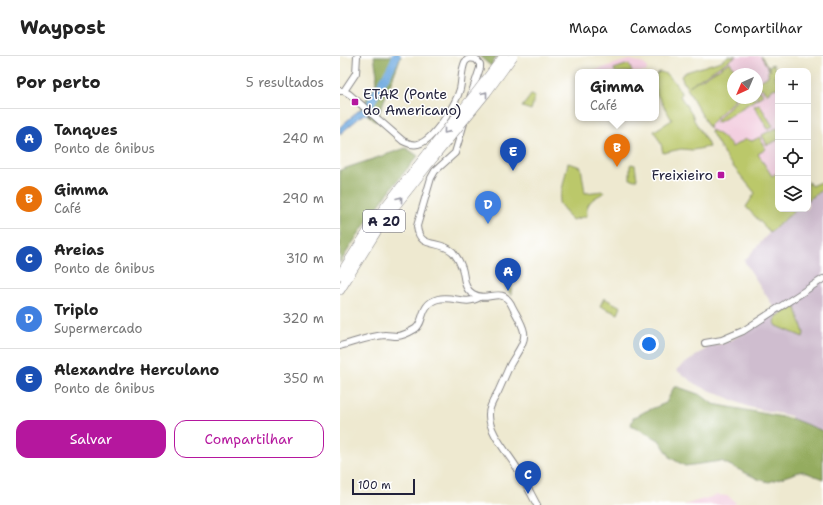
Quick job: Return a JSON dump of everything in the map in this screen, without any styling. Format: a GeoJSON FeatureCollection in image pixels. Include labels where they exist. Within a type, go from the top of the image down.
{"type":"FeatureCollection","features":[{"type":"Feature","properties":{"kind":"highway","name":"A 20"},"geometry":{"type":"LineString","coordinates":[[340,290],[381,224],[504,56]]}},
{"type":"Feature","properties":{"kind":"highway","name":"A 20"},"geometry":{"type":"LineString","coordinates":[[340,275],[377,217],[486,93],[513,56]]}},
{"type":"Feature","properties":{"kind":"street"},"geometry":{"type":"LineString","coordinates":[[357,56],[356,73],[342,91],[411,144],[422,143],[431,135],[450,111],[460,88],[463,69],[466,62],[471,58],[477,58],[480,64],[480,68],[472,88],[457,150],[430,178],[417,226],[423,240],[432,244],[444,246],[457,257],[462,266],[465,285],[465,300]]}},
{"type":"Feature","properties":{"kind":"street"},"geometry":{"type":"LineString","coordinates":[[705,343],[722,340],[743,331],[823,279]]}},
{"type":"Feature","properties":{"kind":"street"},"geometry":{"type":"LineString","coordinates":[[465,285],[470,292],[480,297]]}},
{"type":"Feature","properties":{"kind":"street"},"geometry":{"type":"LineString","coordinates":[[340,346],[385,335],[399,336],[415,329],[418,326],[424,311],[432,302],[445,298],[473,301],[480,297],[501,295],[508,298],[523,327],[524,333],[522,345],[490,406],[490,424],[504,451],[516,466],[537,505]]}},
{"type":"Feature","properties":{"kind":"shaded area"},"geometry":{"type":"Polygon","coordinates":[[[728,56],[761,56],[775,77],[775,212],[793,212],[770,232],[746,207],[755,193],[724,155],[681,78],[683,74],[721,61],[728,56]]]}},
{"type":"Feature","properties":{"kind":"shaded area"},"geometry":{"type":"Polygon","coordinates":[[[630,60],[643,63],[647,69],[599,69],[630,60]]]}},
{"type":"Feature","properties":{"kind":"shaded area"},"geometry":{"type":"Polygon","coordinates":[[[823,189],[823,435],[796,436],[791,416],[749,407],[697,385],[676,370],[710,346],[725,343],[748,331],[777,312],[744,261],[770,232],[793,212],[811,212],[811,198],[823,189]]]}},
{"type":"Feature","properties":{"kind":"shaded area"},"geometry":{"type":"Polygon","coordinates":[[[717,495],[728,496],[736,503],[733,505],[684,505],[717,495]]]}},
{"type":"Feature","properties":{"kind":"green space"},"geometry":{"type":"Polygon","coordinates":[[[374,56],[401,56],[376,122],[360,109],[375,86],[377,75],[374,56]]]}},
{"type":"Feature","properties":{"kind":"green space"},"geometry":{"type":"Polygon","coordinates":[[[479,56],[497,56],[491,66],[479,56]]]}},
{"type":"Feature","properties":{"kind":"green space"},"geometry":{"type":"Polygon","coordinates":[[[728,56],[736,56],[698,80],[699,81],[730,62],[734,68],[727,68],[727,104],[730,104],[710,124],[709,128],[681,76],[686,72],[721,61],[728,56]]]}},
{"type":"Feature","properties":{"kind":"green space"},"geometry":{"type":"Polygon","coordinates":[[[761,56],[771,71],[769,66],[773,64],[775,68],[775,88],[766,94],[763,90],[763,79],[768,76],[769,70],[761,56]]]}},
{"type":"Feature","properties":{"kind":"green space"},"geometry":{"type":"Polygon","coordinates":[[[629,64],[631,69],[614,69],[629,64]]]}},
{"type":"Feature","properties":{"kind":"green space"},"geometry":{"type":"Polygon","coordinates":[[[659,72],[666,74],[677,86],[681,93],[680,96],[693,116],[709,147],[693,150],[681,149],[663,153],[661,144],[654,131],[672,120],[659,98],[659,72]]]}},
{"type":"Feature","properties":{"kind":"green space"},"geometry":{"type":"Polygon","coordinates":[[[531,95],[535,97],[531,110],[522,107],[531,95]]]}},
{"type":"Feature","properties":{"kind":"green space"},"geometry":{"type":"Polygon","coordinates":[[[732,104],[748,104],[721,121],[714,123],[732,104]]]}},
{"type":"Feature","properties":{"kind":"green space"},"geometry":{"type":"Polygon","coordinates":[[[759,104],[773,126],[768,129],[754,106],[759,104]]]}},
{"type":"Feature","properties":{"kind":"green space"},"geometry":{"type":"Polygon","coordinates":[[[774,129],[775,141],[767,145],[762,135],[774,129]]]}},
{"type":"Feature","properties":{"kind":"green space"},"geometry":{"type":"Polygon","coordinates":[[[710,130],[717,133],[732,147],[746,139],[752,141],[760,137],[766,149],[758,154],[772,176],[775,174],[775,212],[793,212],[770,232],[746,207],[755,193],[727,159],[710,130]]]}},
{"type":"Feature","properties":{"kind":"green space"},"geometry":{"type":"Polygon","coordinates":[[[406,148],[418,156],[377,208],[340,263],[340,170],[406,148]]]}},
{"type":"Feature","properties":{"kind":"green space"},"geometry":{"type":"Polygon","coordinates":[[[568,163],[581,167],[585,193],[603,191],[604,193],[596,197],[589,204],[587,208],[587,216],[572,220],[559,203],[568,163]]]}},
{"type":"Feature","properties":{"kind":"green space"},"geometry":{"type":"Polygon","coordinates":[[[631,164],[635,165],[637,179],[635,180],[630,179],[631,164]]]}},
{"type":"Feature","properties":{"kind":"green space"},"geometry":{"type":"Polygon","coordinates":[[[823,181],[823,189],[811,198],[811,186],[823,181]]]}},
{"type":"Feature","properties":{"kind":"green space"},"geometry":{"type":"Polygon","coordinates":[[[504,274],[512,274],[511,295],[505,286],[504,274]]]}},
{"type":"Feature","properties":{"kind":"green space"},"geometry":{"type":"Polygon","coordinates":[[[604,298],[621,307],[618,314],[600,306],[604,298]]]}},
{"type":"Feature","properties":{"kind":"green space"},"geometry":{"type":"Polygon","coordinates":[[[795,305],[804,333],[803,337],[777,326],[775,323],[776,317],[795,305]]]}},
{"type":"Feature","properties":{"kind":"green space"},"geometry":{"type":"Polygon","coordinates":[[[674,387],[701,395],[713,404],[793,419],[823,431],[823,479],[802,471],[769,482],[758,479],[721,461],[685,466],[671,458],[659,440],[631,425],[633,418],[666,403],[674,387]]]}},
{"type":"Feature","properties":{"kind":"water"},"geometry":{"type":"Polygon","coordinates":[[[372,103],[365,113],[340,134],[340,127],[358,111],[372,103]]]}},
{"type":"Feature","properties":{"kind":"waterway"},"geometry":{"type":"LineString","coordinates":[[365,111],[388,73],[396,56]]}},
{"type":"Feature","properties":{"kind":"place","name":"ETAR (Ponte do Americano)"},"geometry":{"type":"Point","coordinates":[355,102]}},
{"type":"Feature","properties":{"kind":"place","name":"Gimma"},"geometry":{"type":"Point","coordinates":[617,167]}},
{"type":"Feature","properties":{"kind":"place","name":"Alexandre Herculano"},"geometry":{"type":"Point","coordinates":[513,171]}},
{"type":"Feature","properties":{"kind":"place","name":"Freixieiro"},"geometry":{"type":"Point","coordinates":[721,175]}},
{"type":"Feature","properties":{"kind":"place","name":"Triplo"},"geometry":{"type":"Point","coordinates":[488,224]}},
{"type":"Feature","properties":{"kind":"place","name":"Tanques"},"geometry":{"type":"Point","coordinates":[508,291]}},
{"type":"Feature","properties":{"kind":"place","name":"Areias"},"geometry":{"type":"Point","coordinates":[528,494]}}]}
